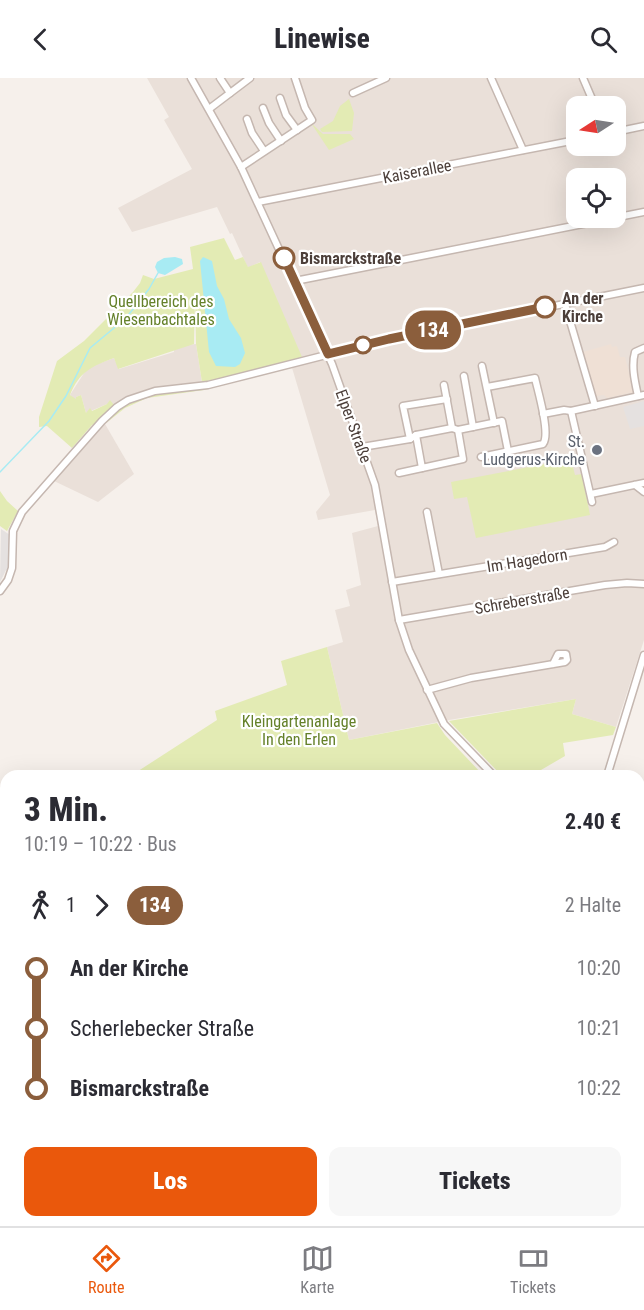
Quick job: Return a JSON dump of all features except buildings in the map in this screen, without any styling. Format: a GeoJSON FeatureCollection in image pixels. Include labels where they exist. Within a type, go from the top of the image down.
{"type":"FeatureCollection","features":[{"type":"Feature","properties":{"kind":"street","name":"Elper Straße"},"geometry":{"type":"LineString","coordinates":[[191,78],[241,167],[328,354],[375,484],[403,636],[444,724],[488,770]]}},
{"type":"Feature","properties":{"kind":"street"},"geometry":{"type":"LineString","coordinates":[[220,78],[230,93]]}},
{"type":"Feature","properties":{"kind":"street"},"geometry":{"type":"LineString","coordinates":[[241,167],[312,120],[295,78]]}},
{"type":"Feature","properties":{"kind":"street"},"geometry":{"type":"LineString","coordinates":[[352,93],[386,78]]}},
{"type":"Feature","properties":{"kind":"street"},"geometry":{"type":"LineString","coordinates":[[491,78],[523,150]]}},
{"type":"Feature","properties":{"kind":"street"},"geometry":{"type":"LineString","coordinates":[[583,78],[591,96]]}},
{"type":"Feature","properties":{"kind":"street"},"geometry":{"type":"LineString","coordinates":[[209,109],[248,79]]}},
{"type":"Feature","properties":{"kind":"street"},"geometry":{"type":"LineString","coordinates":[[280,98],[286,115],[297,130]]}},
{"type":"Feature","properties":{"kind":"street"},"geometry":{"type":"LineString","coordinates":[[263,108],[280,141]]}},
{"type":"Feature","properties":{"kind":"street"},"geometry":{"type":"LineString","coordinates":[[247,119],[252,133],[264,152]]}},
{"type":"Feature","properties":{"kind":"street"},"geometry":{"type":"LineString","coordinates":[[626,130],[644,126]]}},
{"type":"Feature","properties":{"kind":"street","name":"Kaiserallee"},"geometry":{"type":"LineString","coordinates":[[258,202],[566,142]]}},
{"type":"Feature","properties":{"kind":"street"},"geometry":{"type":"LineString","coordinates":[[295,281],[644,212]]}},
{"type":"Feature","properties":{"kind":"street"},"geometry":{"type":"LineString","coordinates":[[0,591],[8,580],[12,568],[13,531],[22,512],[117,407],[147,393],[208,385],[389,339],[644,288]]}},
{"type":"Feature","properties":{"kind":"street"},"geometry":{"type":"LineString","coordinates":[[565,303],[595,406]]}},
{"type":"Feature","properties":{"kind":"street"},"geometry":{"type":"LineString","coordinates":[[543,414],[571,411],[641,396],[634,377],[633,357],[635,352],[644,348]]}},
{"type":"Feature","properties":{"kind":"street"},"geometry":{"type":"LineString","coordinates":[[482,366],[494,423]]}},
{"type":"Feature","properties":{"kind":"street"},"geometry":{"type":"LineString","coordinates":[[464,376],[473,427]]}},
{"type":"Feature","properties":{"kind":"street"},"geometry":{"type":"LineString","coordinates":[[481,457],[545,443],[543,414],[535,378],[487,387]]}},
{"type":"Feature","properties":{"kind":"street"},"geometry":{"type":"LineString","coordinates":[[399,473],[464,459],[444,385]]}},
{"type":"Feature","properties":{"kind":"street"},"geometry":{"type":"LineString","coordinates":[[422,468],[403,406],[447,399]]}},
{"type":"Feature","properties":{"kind":"street"},"geometry":{"type":"LineString","coordinates":[[571,411],[592,498],[644,483]]}},
{"type":"Feature","properties":{"kind":"street"},"geometry":{"type":"LineString","coordinates":[[362,447],[502,421],[508,451]]}},
{"type":"Feature","properties":{"kind":"street"},"geometry":{"type":"LineString","coordinates":[[635,485],[644,492]]}},
{"type":"Feature","properties":{"kind":"street"},"geometry":{"type":"LineString","coordinates":[[427,512],[439,574]]}},
{"type":"Feature","properties":{"kind":"street","name":"Im Hagedorn"},"geometry":{"type":"LineString","coordinates":[[392,582],[605,547],[614,542]]}},
{"type":"Feature","properties":{"kind":"street","name":"Schreberstraße"},"geometry":{"type":"LineString","coordinates":[[399,620],[605,585],[644,584]]}},
{"type":"Feature","properties":{"kind":"street"},"geometry":{"type":"LineString","coordinates":[[609,770],[644,655]]}},
{"type":"Feature","properties":{"kind":"street"},"geometry":{"type":"LineString","coordinates":[[427,690],[471,678],[553,664]]}},
{"type":"Feature","properties":{"kind":"shaded area"},"geometry":{"type":"Polygon","coordinates":[[[147,78],[644,78],[644,640],[616,727],[572,714],[576,699],[449,720],[349,740],[327,647],[343,642],[335,610],[350,606],[346,590],[361,585],[352,533],[378,526],[375,510],[318,520],[316,512],[330,495],[290,361],[301,357],[260,262],[248,268],[217,207],[132,232],[118,208],[192,169],[164,120],[169,117],[147,78]]]}},
{"type":"Feature","properties":{"kind":"shaded area"},"geometry":{"type":"Polygon","coordinates":[[[196,344],[202,382],[149,389],[114,405],[107,404],[86,413],[81,395],[76,397],[77,401],[70,395],[86,370],[95,365],[114,358],[119,369],[174,352],[174,346],[196,344]]]}},
{"type":"Feature","properties":{"kind":"shaded area"},"geometry":{"type":"Polygon","coordinates":[[[611,344],[612,347],[617,346],[620,357],[625,357],[634,392],[607,398],[604,395],[596,396],[583,352],[611,344]]]}},
{"type":"Feature","properties":{"kind":"shaded area"},"geometry":{"type":"Polygon","coordinates":[[[644,401],[644,426],[630,429],[623,407],[644,401]]]}},
{"type":"Feature","properties":{"kind":"shaded area"},"geometry":{"type":"Polygon","coordinates":[[[105,424],[134,474],[98,502],[54,481],[105,424]]]}},
{"type":"Feature","properties":{"kind":"shaded area"},"geometry":{"type":"Polygon","coordinates":[[[1,529],[10,535],[10,565],[0,582],[1,529]]]}},
{"type":"Feature","properties":{"kind":"green space"},"geometry":{"type":"Polygon","coordinates":[[[349,99],[354,113],[352,131],[322,132],[320,129],[333,121],[340,106],[349,99]]]}},
{"type":"Feature","properties":{"kind":"green space"},"geometry":{"type":"Polygon","coordinates":[[[311,123],[323,134],[350,134],[354,139],[329,150],[311,123]]]}},
{"type":"Feature","properties":{"kind":"green space","name":"Quellbereich des Wiesenbachtales"},"geometry":{"type":"Polygon","coordinates":[[[224,238],[235,260],[243,257],[248,267],[261,262],[302,357],[258,370],[202,382],[196,344],[195,297],[194,344],[118,369],[114,358],[93,367],[82,375],[70,395],[76,399],[81,395],[86,413],[90,408],[92,411],[107,404],[110,400],[114,405],[72,448],[47,426],[39,427],[39,417],[57,361],[84,341],[133,292],[143,275],[154,279],[193,269],[190,247],[224,238]]]}},
{"type":"Feature","properties":{"kind":"green space"},"geometry":{"type":"Polygon","coordinates":[[[290,365],[291,368],[204,390],[147,398],[125,408],[105,424],[113,413],[143,396],[290,365]]]}},
{"type":"Feature","properties":{"kind":"green space"},"geometry":{"type":"Polygon","coordinates":[[[571,459],[575,475],[582,474],[590,515],[476,538],[467,497],[454,499],[451,482],[571,459]]]}},
{"type":"Feature","properties":{"kind":"green space"},"geometry":{"type":"Polygon","coordinates":[[[0,491],[18,511],[7,531],[0,526],[0,491]]]}},
{"type":"Feature","properties":{"kind":"green space","name":"Kleingartenanlage In den Erlen"},"geometry":{"type":"Polygon","coordinates":[[[327,647],[349,740],[437,723],[445,735],[478,770],[140,770],[217,720],[215,711],[287,685],[281,661],[327,647]]]}},
{"type":"Feature","properties":{"kind":"green space"},"geometry":{"type":"Polygon","coordinates":[[[576,699],[572,714],[616,727],[613,735],[563,743],[565,756],[541,770],[496,770],[449,721],[576,699]]]}},
{"type":"Feature","properties":{"kind":"water"},"geometry":{"type":"Polygon","coordinates":[[[203,257],[212,261],[217,286],[224,299],[229,319],[241,338],[245,353],[240,364],[235,367],[216,366],[209,352],[200,261],[203,257]]]}},
{"type":"Feature","properties":{"kind":"water"},"geometry":{"type":"Polygon","coordinates":[[[164,258],[182,259],[183,264],[165,275],[158,273],[155,267],[157,262],[164,258]]]}},
{"type":"Feature","properties":{"kind":"waterway"},"geometry":{"type":"LineString","coordinates":[[0,472],[49,421],[66,396],[90,348],[126,318],[149,289],[158,273]]}},
{"type":"Feature","properties":{"kind":"bus line","name":"134"},"geometry":{"type":"LineString","coordinates":[[284,258],[328,354],[545,307]]}},
{"type":"Feature","properties":{"kind":"place","name":"Bismarckstraße"},"geometry":{"type":"Point","coordinates":[284,258]}},
{"type":"Feature","properties":{"kind":"place","name":"An der Kirche"},"geometry":{"type":"Point","coordinates":[545,307]}},
{"type":"Feature","properties":{"kind":"place","name":"St. Ludgerus-Kirche"},"geometry":{"type":"Point","coordinates":[597,450]}}]}
